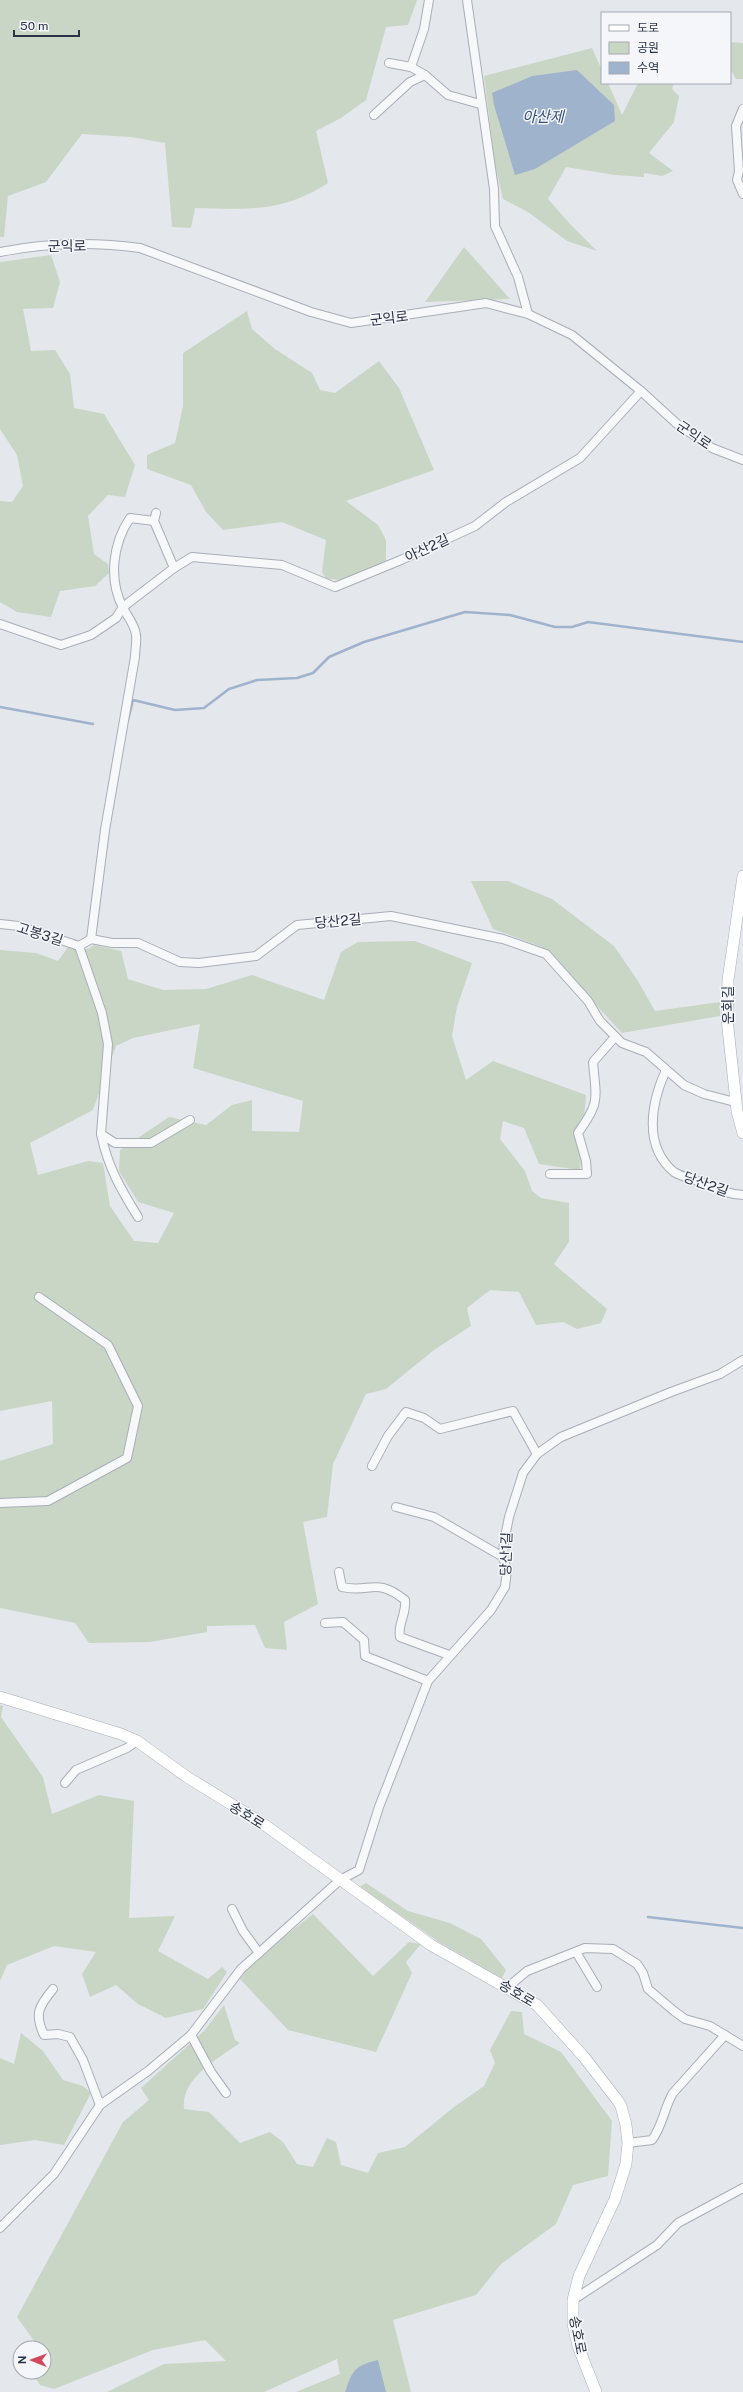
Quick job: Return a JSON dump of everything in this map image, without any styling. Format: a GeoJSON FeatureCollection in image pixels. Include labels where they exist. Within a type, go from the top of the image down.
{"type":"FeatureCollection","features":[{"type":"Feature","properties":{"kind":"main road","name":"운회길"},"geometry":{"type":"LineString","coordinates":[[743,876],[728,980],[727,1019],[735,1102],[743,1133]]}},
{"type":"Feature","properties":{"kind":"main road","name":"송호로"},"geometry":{"type":"LineString","coordinates":[[0,1697],[121,1734],[137,1742],[187,1777],[262,1823],[431,1945],[538,2005],[604,2082],[621,2106],[628,2142],[626,2164],[615,2199],[579,2276],[573,2300],[573,2324],[578,2346],[596,2392]]}},
{"type":"Feature","properties":{"kind":"street"},"geometry":{"type":"LineString","coordinates":[[411,67],[424,29],[429,0]]}},
{"type":"Feature","properties":{"kind":"street"},"geometry":{"type":"LineString","coordinates":[[467,0],[480,104],[494,189],[495,226],[518,277],[528,314]]}},
{"type":"Feature","properties":{"kind":"street"},"geometry":{"type":"LineString","coordinates":[[389,63],[411,67],[425,75],[448,95],[480,104]]}},
{"type":"Feature","properties":{"kind":"street"},"geometry":{"type":"LineString","coordinates":[[374,115],[410,82],[425,75]]}},
{"type":"Feature","properties":{"kind":"street"},"geometry":{"type":"LineString","coordinates":[[743,109],[736,126],[741,151],[740,171],[737,180],[743,194]]}},
{"type":"Feature","properties":{"kind":"street","name":"군익로"},"geometry":{"type":"LineString","coordinates":[[0,252],[29,246],[119,245],[140,248],[311,312],[351,323],[486,303],[528,314],[572,335],[641,391],[676,423],[712,448],[743,460]]}},
{"type":"Feature","properties":{"kind":"street","name":"아산2길"},"geometry":{"type":"LineString","coordinates":[[0,624],[61,645],[91,635],[116,618],[123,607],[174,568],[192,557],[282,565],[335,587],[402,560],[474,526],[506,502],[580,458],[641,391]]}},
{"type":"Feature","properties":{"kind":"street"},"geometry":{"type":"LineString","coordinates":[[138,1217],[114,1178],[101,1134],[108,1044],[102,1013],[79,946],[91,939],[106,822],[135,657],[136,634],[131,619],[123,607],[114,578],[115,552],[123,529],[130,518],[155,517],[174,568]]}},
{"type":"Feature","properties":{"kind":"street","name":"당산2길"},"geometry":{"type":"LineString","coordinates":[[91,939],[112,943],[138,943],[180,962],[199,963],[256,956],[296,925],[391,916],[503,939],[546,954],[588,1001],[600,1021],[615,1037],[622,1043],[646,1052],[666,1070],[655,1100],[652,1117],[654,1141],[658,1151],[675,1173],[724,1193],[743,1195]]}},
{"type":"Feature","properties":{"kind":"street","name":"고봉3길"},"geometry":{"type":"LineString","coordinates":[[0,924],[19,926],[79,946]]}},
{"type":"Feature","properties":{"kind":"street"},"geometry":{"type":"LineString","coordinates":[[550,1174],[587,1174],[586,1161],[578,1133],[593,1112],[596,1100],[592,1062],[615,1037]]}},
{"type":"Feature","properties":{"kind":"street"},"geometry":{"type":"LineString","coordinates":[[666,1070],[684,1085],[704,1094],[735,1102]]}},
{"type":"Feature","properties":{"kind":"street"},"geometry":{"type":"LineString","coordinates":[[101,1134],[115,1143],[151,1143],[190,1120]]}},
{"type":"Feature","properties":{"kind":"street"},"geometry":{"type":"LineString","coordinates":[[0,1503],[48,1501],[128,1458],[138,1406],[108,1345],[39,1297]]}},
{"type":"Feature","properties":{"kind":"street","name":"당산1길"},"geometry":{"type":"LineString","coordinates":[[100,2105],[148,2071],[191,2035],[241,1969],[340,1880],[359,1870],[379,1807],[428,1681],[491,1610],[505,1587],[507,1570],[503,1558],[504,1542],[515,1495],[523,1473],[537,1454],[562,1437],[720,1374],[743,1360]]}},
{"type":"Feature","properties":{"kind":"street"},"geometry":{"type":"LineString","coordinates":[[372,1466],[388,1436],[406,1412],[424,1418],[440,1429],[513,1411],[537,1454]]}},
{"type":"Feature","properties":{"kind":"street"},"geometry":{"type":"LineString","coordinates":[[396,1507],[434,1517],[503,1558]]}},
{"type":"Feature","properties":{"kind":"street"},"geometry":{"type":"LineString","coordinates":[[339,1572],[342,1587],[378,1586],[393,1590],[405,1600],[406,1608],[399,1632],[400,1637],[449,1656]]}},
{"type":"Feature","properties":{"kind":"street"},"geometry":{"type":"LineString","coordinates":[[325,1623],[343,1622],[364,1640],[365,1656],[428,1681]]}},
{"type":"Feature","properties":{"kind":"street"},"geometry":{"type":"LineString","coordinates":[[65,1783],[76,1770],[127,1748],[137,1742]]}},
{"type":"Feature","properties":{"kind":"street"},"geometry":{"type":"LineString","coordinates":[[232,1908],[243,1931],[259,1954]]}},
{"type":"Feature","properties":{"kind":"street"},"geometry":{"type":"LineString","coordinates":[[508,1987],[527,1971],[585,1948],[613,1949],[637,1964],[643,1973],[648,1989],[674,2011],[686,2018],[710,2026],[743,2046]]}},
{"type":"Feature","properties":{"kind":"street"},"geometry":{"type":"LineString","coordinates":[[576,1952],[597,1987]]}},
{"type":"Feature","properties":{"kind":"street"},"geometry":{"type":"LineString","coordinates":[[0,2228],[54,2174],[100,2105],[83,2060],[70,2037],[44,2035],[39,2023],[42,2003],[53,1989]]}},
{"type":"Feature","properties":{"kind":"street"},"geometry":{"type":"LineString","coordinates":[[191,2035],[211,2072],[226,2093]]}},
{"type":"Feature","properties":{"kind":"street"},"geometry":{"type":"LineString","coordinates":[[628,2142],[652,2140],[660,2128],[667,2104],[673,2093],[725,2035]]}},
{"type":"Feature","properties":{"kind":"street"},"geometry":{"type":"LineString","coordinates":[[573,2300],[657,2245],[678,2223],[743,2188]]}},
{"type":"Feature","properties":{"kind":"green space"},"geometry":{"type":"Polygon","coordinates":[[[0,0],[417,0],[408,25],[386,27],[366,100],[341,118],[316,131],[328,183],[311,193],[295,200],[264,207],[232,209],[195,208],[191,228],[172,227],[165,143],[131,137],[82,134],[46,182],[8,196],[4,237],[0,237],[0,0]]]}},
{"type":"Feature","properties":{"kind":"green space"},"geometry":{"type":"Polygon","coordinates":[[[731,42],[743,43],[743,79],[736,79],[731,71],[731,42]]]}},
{"type":"Feature","properties":{"kind":"green space"},"geometry":{"type":"Polygon","coordinates":[[[592,48],[601,68],[601,84],[608,84],[622,115],[638,84],[674,84],[672,89],[679,96],[674,122],[649,153],[673,171],[662,176],[644,173],[644,177],[615,175],[566,167],[548,199],[597,251],[567,241],[528,212],[503,199],[495,164],[484,76],[592,48]]]}},
{"type":"Feature","properties":{"kind":"green space"},"geometry":{"type":"Polygon","coordinates":[[[464,247],[510,299],[425,302],[464,247]]]}},
{"type":"Feature","properties":{"kind":"green space"},"geometry":{"type":"Polygon","coordinates":[[[51,255],[60,282],[53,308],[23,309],[31,351],[55,350],[70,374],[74,408],[104,414],[135,465],[125,497],[108,495],[88,516],[94,554],[108,564],[109,573],[95,586],[60,591],[51,617],[17,612],[0,602],[0,501],[12,502],[23,486],[17,455],[0,429],[0,262],[51,255]]]}},
{"type":"Feature","properties":{"kind":"green space"},"geometry":{"type":"Polygon","coordinates":[[[247,311],[252,329],[275,349],[312,373],[320,390],[335,393],[379,361],[399,388],[434,470],[346,501],[378,525],[386,540],[386,562],[345,580],[326,579],[322,572],[326,540],[282,522],[223,530],[206,512],[191,485],[147,469],[147,455],[175,443],[183,406],[183,353],[247,311]]]}},
{"type":"Feature","properties":{"kind":"green space"},"geometry":{"type":"Polygon","coordinates":[[[471,881],[508,881],[552,899],[614,946],[638,981],[655,1011],[720,1002],[720,1016],[622,1033],[542,947],[493,929],[471,881]]]}},
{"type":"Feature","properties":{"kind":"green space"},"geometry":{"type":"Polygon","coordinates":[[[415,941],[472,963],[457,1007],[452,1036],[466,1080],[493,1061],[586,1095],[580,1170],[539,1164],[524,1128],[503,1121],[500,1139],[525,1171],[532,1191],[541,1198],[569,1203],[569,1242],[554,1264],[607,1309],[601,1323],[577,1329],[563,1322],[536,1325],[519,1292],[490,1290],[467,1308],[471,1326],[434,1350],[386,1389],[366,1394],[333,1464],[327,1517],[303,1522],[318,1604],[284,1622],[287,1650],[265,1648],[255,1625],[207,1626],[207,1632],[150,1642],[89,1643],[75,1623],[0,1608],[0,1461],[53,1444],[52,1401],[0,1411],[0,950],[36,953],[58,961],[68,947],[88,949],[94,945],[121,951],[128,979],[163,990],[206,989],[252,975],[324,1000],[341,952],[358,942],[415,941]],[[200,1024],[133,1038],[116,1046],[93,1110],[30,1143],[38,1175],[88,1161],[103,1163],[110,1206],[134,1241],[158,1243],[174,1213],[138,1202],[119,1171],[120,1150],[169,1117],[206,1125],[232,1105],[252,1100],[252,1131],[299,1132],[303,1101],[193,1068],[200,1024]]]}},
{"type":"Feature","properties":{"kind":"green space"},"geometry":{"type":"Polygon","coordinates":[[[0,1705],[3,1706],[1,1717],[43,1777],[52,1814],[99,1795],[134,1801],[129,1918],[175,1916],[158,1951],[208,1979],[222,1967],[227,1972],[203,2009],[166,2018],[138,2004],[116,1985],[90,1997],[82,1974],[96,1952],[54,1946],[7,1965],[0,1981],[0,1705]]]}},
{"type":"Feature","properties":{"kind":"green space"},"geometry":{"type":"Polygon","coordinates":[[[366,1883],[408,1911],[450,1923],[481,1939],[506,1970],[502,1978],[439,1942],[360,1887],[366,1883]]]}},
{"type":"Feature","properties":{"kind":"green space"},"geometry":{"type":"Polygon","coordinates":[[[313,1914],[373,1976],[409,1942],[421,1944],[406,1962],[412,1973],[376,2052],[288,2030],[240,1979],[250,1963],[313,1914]]]}},
{"type":"Feature","properties":{"kind":"green space"},"geometry":{"type":"Polygon","coordinates":[[[224,2005],[235,2040],[240,2043],[202,2070],[194,2079],[188,2088],[184,2109],[209,2112],[240,2143],[270,2132],[283,2142],[297,2164],[313,2167],[327,2138],[336,2142],[341,2165],[368,2173],[378,2153],[405,2147],[454,2107],[484,2086],[495,2063],[490,2050],[511,2011],[522,2012],[524,2034],[561,2052],[612,2121],[608,2176],[573,2185],[556,2224],[501,2264],[476,2295],[393,2320],[411,2392],[296,2392],[340,2374],[337,2359],[264,2392],[107,2392],[164,2364],[226,2361],[205,2340],[153,2350],[54,2389],[40,2385],[37,2380],[52,2380],[52,2340],[33,2340],[17,2317],[123,2122],[149,2100],[141,2088],[204,2031],[224,2005]]]}},
{"type":"Feature","properties":{"kind":"green space"},"geometry":{"type":"Polygon","coordinates":[[[21,2033],[43,2051],[63,2080],[83,2086],[91,2093],[64,2145],[35,2140],[0,2145],[0,2058],[14,2064],[21,2033]]]}},
{"type":"Feature","properties":{"kind":"water","name":"아산제"},"geometry":{"type":"Polygon","coordinates":[[[577,70],[614,105],[615,121],[535,169],[515,175],[494,105],[492,93],[532,76],[577,70]]]}},
{"type":"Feature","properties":{"kind":"water"},"geometry":{"type":"Polygon","coordinates":[[[378,2360],[386,2392],[345,2392],[352,2374],[359,2367],[378,2360]]]}},
{"type":"Feature","properties":{"kind":"waterway"},"geometry":{"type":"LineString","coordinates":[[128,720],[133,700],[175,710],[204,708],[229,689],[257,680],[297,678],[313,673],[329,657],[364,642],[465,612],[510,615],[555,627],[572,627],[588,622],[743,642]]}},
{"type":"Feature","properties":{"kind":"waterway"},"geometry":{"type":"LineString","coordinates":[[0,707],[93,724]]}},
{"type":"Feature","properties":{"kind":"waterway"},"geometry":{"type":"LineString","coordinates":[[648,1917],[743,1928]]}}]}
